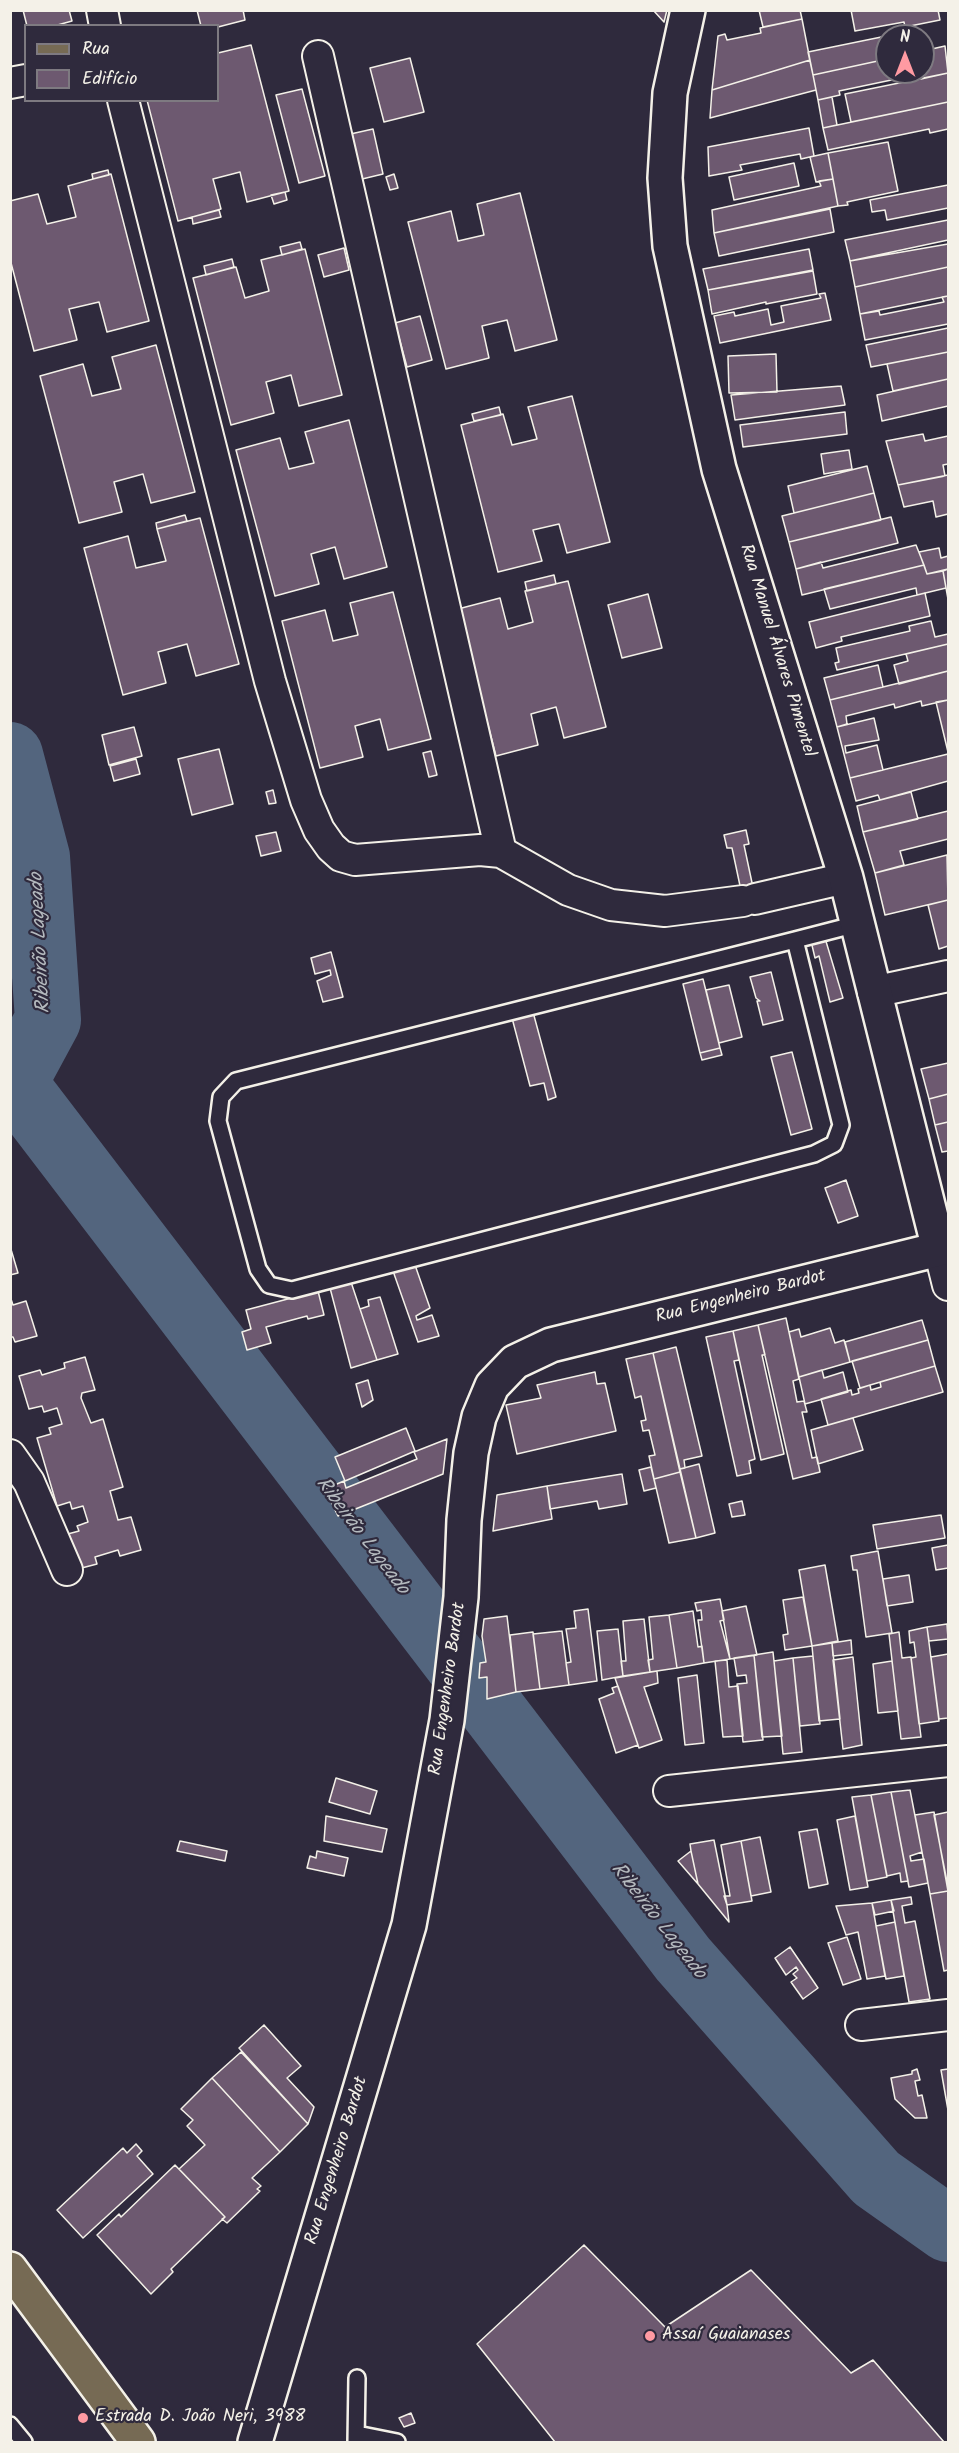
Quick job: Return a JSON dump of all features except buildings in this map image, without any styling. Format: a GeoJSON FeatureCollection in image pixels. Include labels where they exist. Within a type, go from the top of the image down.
{"type":"FeatureCollection","features":[{"type":"Feature","properties":{"kind":"main road"},"geometry":{"type":"LineString","coordinates":[[10,2269],[138,2442]]}},
{"type":"Feature","properties":{"kind":"street","name":"Rua Manuel Álvares Pimentel"},"geometry":{"type":"LineString","coordinates":[[688,10],[670,93],[665,178],[670,246],[719,469],[846,878],[873,992],[944,1248],[948,1284]]}},
{"type":"Feature","properties":{"kind":"street"},"geometry":{"type":"LineString","coordinates":[[318,56],[501,852]]}},
{"type":"Feature","properties":{"kind":"street"},"geometry":{"type":"LineString","coordinates":[[124,102],[270,681],[319,830],[341,856],[355,860],[480,850],[501,852],[568,890],[611,905],[665,911],[749,900],[846,878]]}},
{"type":"Feature","properties":{"kind":"street"},"geometry":{"type":"LineString","coordinates":[[873,992],[948,976]]}},
{"type":"Feature","properties":{"kind":"street","name":"Rua Engenheiro Bardot"},"geometry":{"type":"LineString","coordinates":[[255,2442],[409,1924],[447,1720],[461,1597],[464,1520],[471,1453],[480,1417],[492,1386],[514,1362],[551,1345],[944,1248]]}},
{"type":"Feature","properties":{"kind":"street"},"geometry":{"type":"LineString","coordinates":[[10,1455],[29,1482],[67,1570]]}},
{"type":"Feature","properties":{"kind":"street"},"geometry":{"type":"LineString","coordinates":[[669,1791],[948,1761]]}},
{"type":"Feature","properties":{"kind":"street"},"geometry":{"type":"LineString","coordinates":[[861,2025],[948,2015]]}},
{"type":"Feature","properties":{"kind":"lane"},"geometry":{"type":"LineString","coordinates":[[795,940],[841,1125],[834,1144],[814,1154],[292,1290],[269,1285],[258,1269],[219,1121],[221,1097],[236,1082],[857,924]]}},
{"type":"Feature","properties":{"kind":"lane"},"geometry":{"type":"LineString","coordinates":[[357,2378],[356,2438],[397,2442]]}},
{"type":"Feature","properties":{"kind":"lane"},"geometry":{"type":"LineString","coordinates":[[10,2425],[24,2442]]}},
{"type":"Feature","properties":{"kind":"green space"},"geometry":{"type":"Polygon","coordinates":[[[11,900],[17,929],[20,977],[11,979],[11,900]]]}},
{"type":"Feature","properties":{"kind":"waterway","name":"Ribeirão Lageado"},"geometry":{"type":"LineString","coordinates":[[10,755],[37,857],[48,1020],[14,1083],[683,1959],[876,2178],[948,2229]]}},
{"type":"Feature","properties":{"kind":"place","name":"Assaí Guaianases"},"geometry":{"type":"Point","coordinates":[650,2336]}},
{"type":"Feature","properties":{"kind":"place","name":"Estrada D. João Neri, 3988"},"geometry":{"type":"Point","coordinates":[83,2418]}}]}
